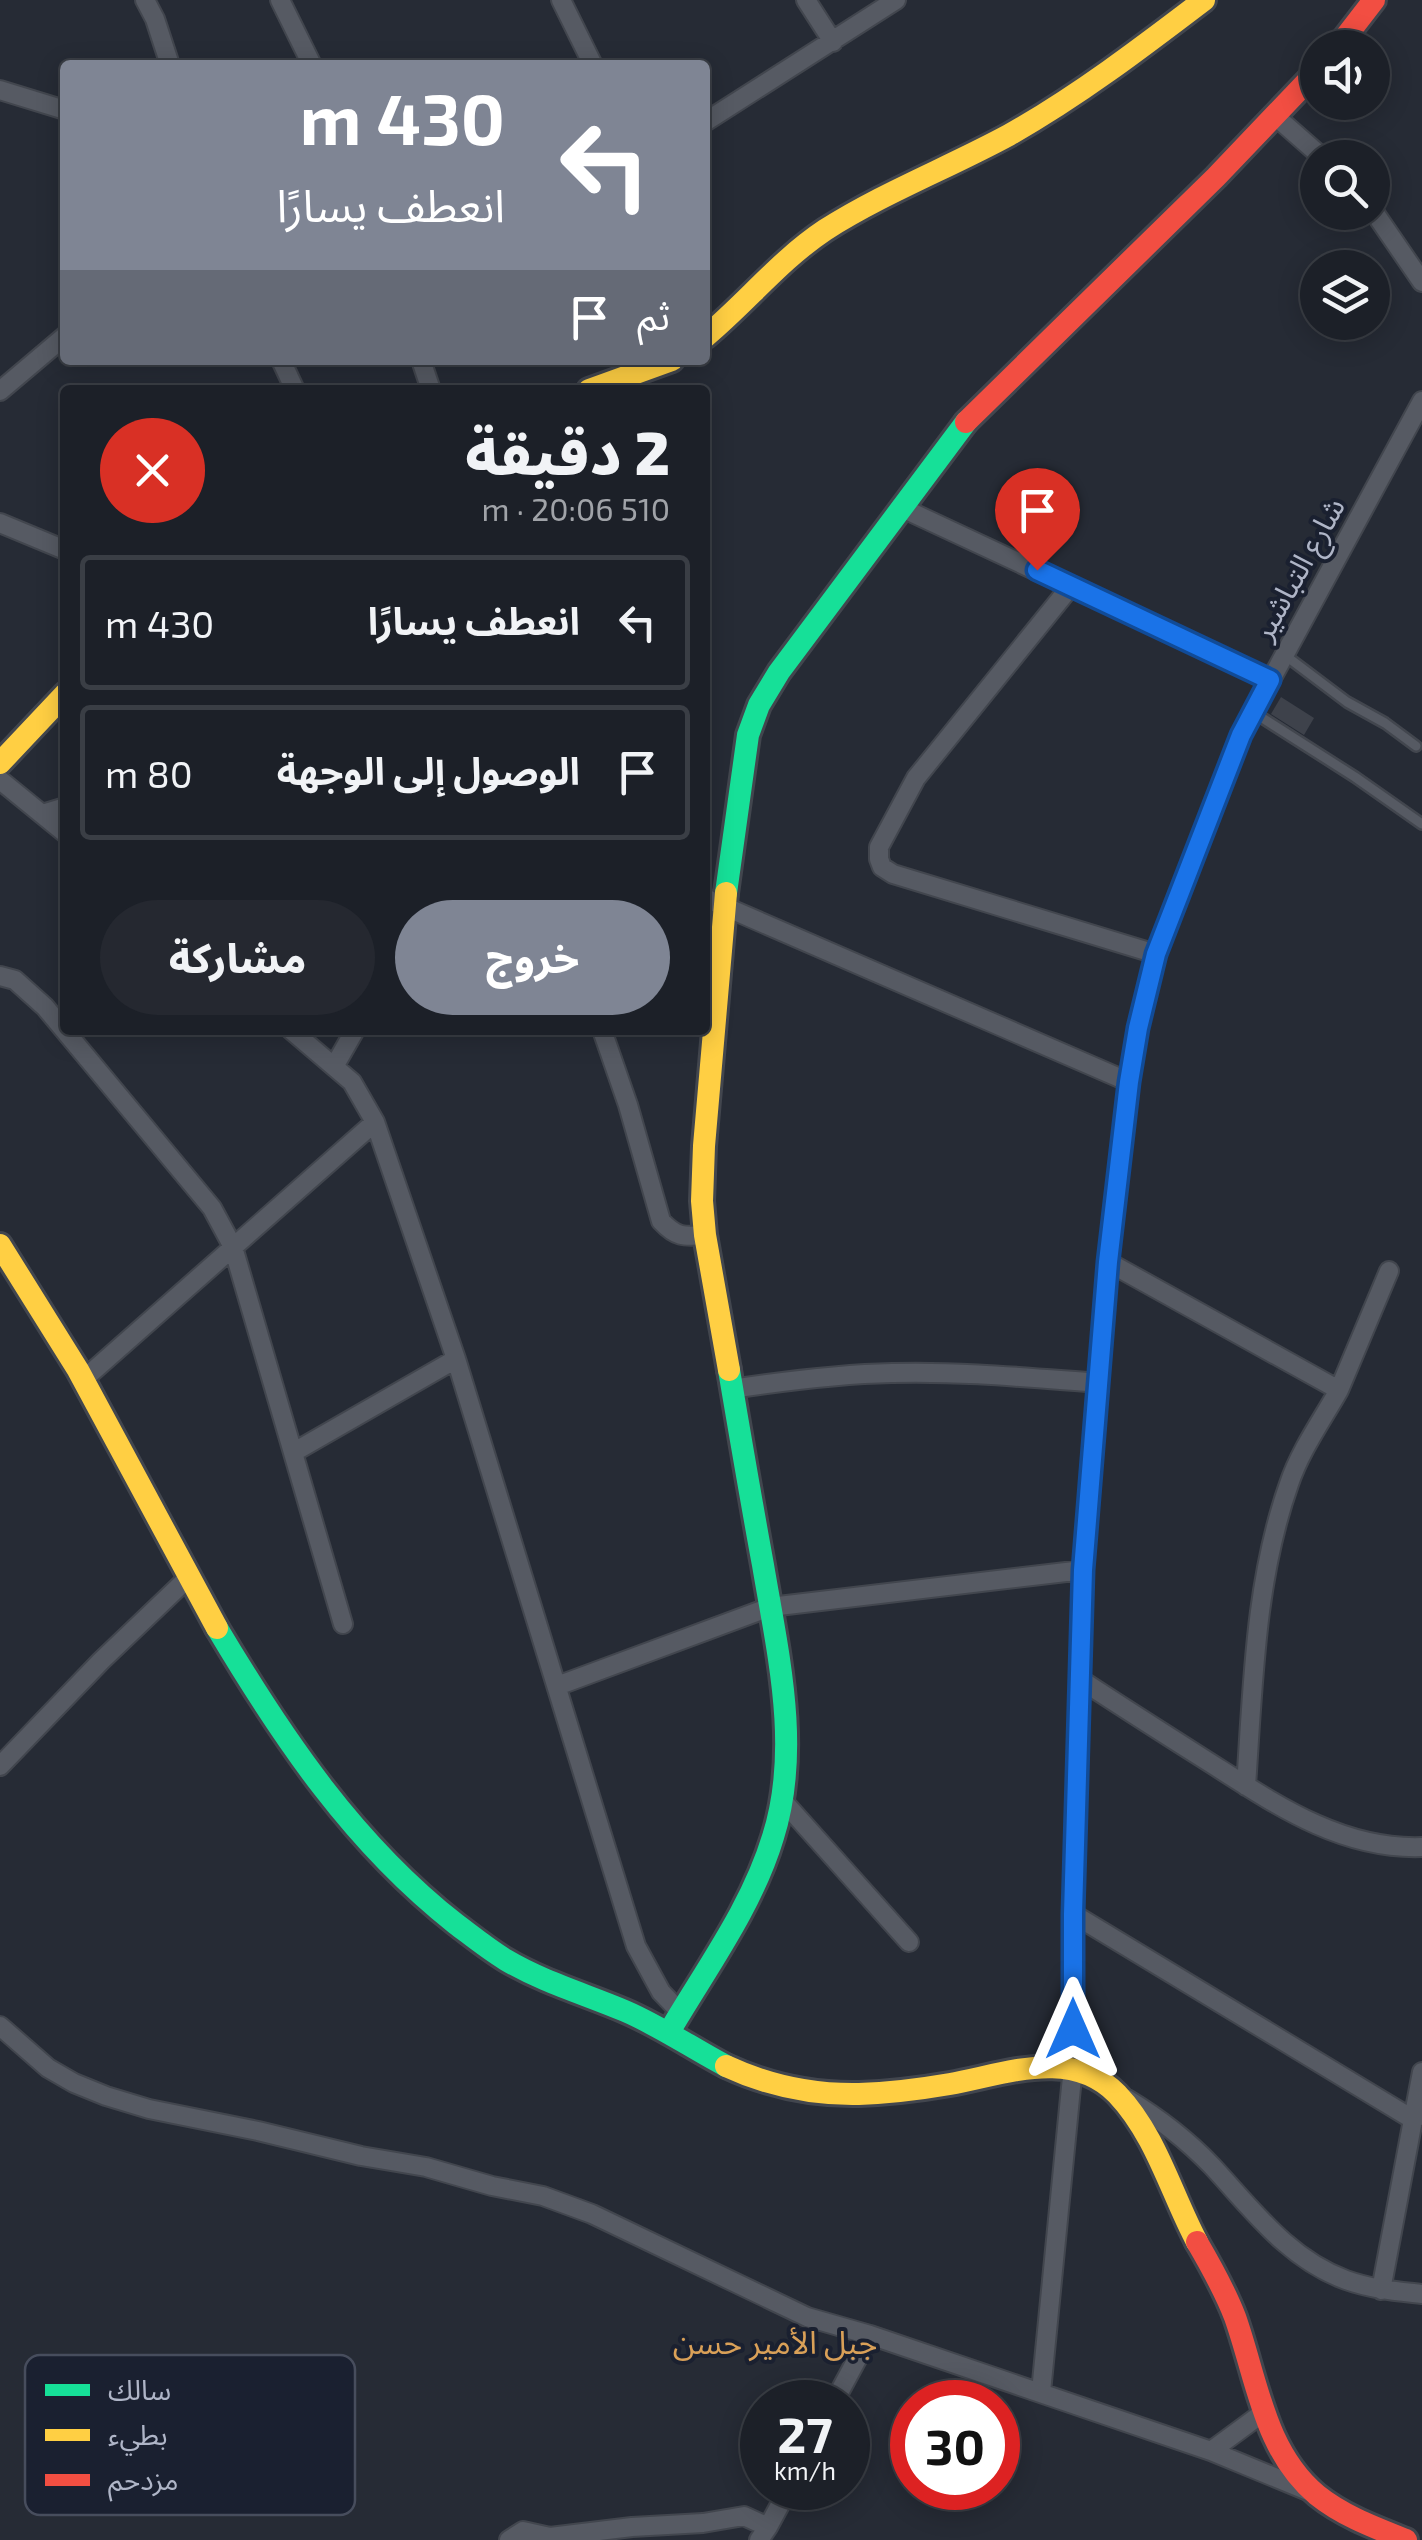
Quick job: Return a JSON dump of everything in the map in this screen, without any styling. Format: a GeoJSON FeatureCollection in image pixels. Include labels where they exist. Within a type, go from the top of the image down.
{"type":"FeatureCollection","features":[{"type":"Feature","properties":{"kind":"street"},"geometry":{"type":"LineString","coordinates":[[145,0],[168,60]]}},
{"type":"Feature","properties":{"kind":"street"},"geometry":{"type":"LineString","coordinates":[[280,0],[310,60]]}},
{"type":"Feature","properties":{"kind":"street"},"geometry":{"type":"LineString","coordinates":[[561,0],[591,60]]}},
{"type":"Feature","properties":{"kind":"street"},"geometry":{"type":"LineString","coordinates":[[806,0],[834,42]]}},
{"type":"Feature","properties":{"kind":"street"},"geometry":{"type":"LineString","coordinates":[[710,118],[896,0]]}},
{"type":"Feature","properties":{"kind":"street"},"geometry":{"type":"LineString","coordinates":[[710,331],[821,233],[878,198],[926,178],[1081,91],[1204,0]]}},
{"type":"Feature","properties":{"kind":"street"},"geometry":{"type":"LineString","coordinates":[[1351,30],[1374,0]]}},
{"type":"Feature","properties":{"kind":"street"},"geometry":{"type":"LineString","coordinates":[[710,1007],[715,902],[748,735],[779,672],[976,411],[1216,177],[1300,88]]}},
{"type":"Feature","properties":{"kind":"street"},"geometry":{"type":"LineString","coordinates":[[0,90],[60,108]]}},
{"type":"Feature","properties":{"kind":"street"},"geometry":{"type":"LineString","coordinates":[[1274,115],[1303,140]]}},
{"type":"Feature","properties":{"kind":"street"},"geometry":{"type":"LineString","coordinates":[[1386,230],[1422,282]]}},
{"type":"Feature","properties":{"kind":"street"},"geometry":{"type":"LineString","coordinates":[[0,391],[60,340]]}},
{"type":"Feature","properties":{"kind":"street"},"geometry":{"type":"LineString","coordinates":[[617,378],[630,365]]}},
{"type":"Feature","properties":{"kind":"street"},"geometry":{"type":"LineString","coordinates":[[600,385],[657,365]]}},
{"type":"Feature","properties":{"kind":"street","name":"شارع التباشير"},"geometry":{"type":"LineString","coordinates":[[1041,2392],[1073,2067],[1073,1914],[1083,1570],[1108,1262],[1138,1028],[1156,954],[1241,735],[1422,401]]}},
{"type":"Feature","properties":{"kind":"street"},"geometry":{"type":"LineString","coordinates":[[900,507],[1270,680]]}},
{"type":"Feature","properties":{"kind":"street"},"geometry":{"type":"LineString","coordinates":[[0,523],[60,548]]}},
{"type":"Feature","properties":{"kind":"street"},"geometry":{"type":"LineString","coordinates":[[1071,586],[916,778],[882,837],[879,859],[882,868],[894,874],[1156,954]]}},
{"type":"Feature","properties":{"kind":"street"},"geometry":{"type":"LineString","coordinates":[[0,763],[60,699]]}},
{"type":"Feature","properties":{"kind":"street"},"geometry":{"type":"LineString","coordinates":[[0,780],[60,829]]}},
{"type":"Feature","properties":{"kind":"street"},"geometry":{"type":"LineString","coordinates":[[42,814],[60,809]]}},
{"type":"Feature","properties":{"kind":"street"},"geometry":{"type":"LineString","coordinates":[[715,902],[1129,1082]]}},
{"type":"Feature","properties":{"kind":"street"},"geometry":{"type":"LineString","coordinates":[[0,976],[15,980],[60,1024]]}},
{"type":"Feature","properties":{"kind":"street"},"geometry":{"type":"LineString","coordinates":[[69,1035],[212,1208],[233,1246],[344,1624]]}},
{"type":"Feature","properties":{"kind":"street"},"geometry":{"type":"LineString","coordinates":[[296,1035],[352,1082],[375,1122],[456,1359],[636,1946],[675,2023],[723,2064],[783,2088],[811,2092],[896,2091],[1028,2066],[1073,2067],[1154,2115],[1210,2163],[1260,2222],[1307,2261],[1345,2280],[1382,2290],[1422,2294]]}},
{"type":"Feature","properties":{"kind":"street"},"geometry":{"type":"LineString","coordinates":[[335,1065],[352,1035]]}},
{"type":"Feature","properties":{"kind":"street"},"geometry":{"type":"LineString","coordinates":[[604,1035],[660,1220],[683,1236],[705,1235]]}},
{"type":"Feature","properties":{"kind":"street"},"geometry":{"type":"LineString","coordinates":[[675,2023],[752,1891],[773,1839],[787,1764],[785,1714],[770,1607],[705,1235],[702,1175],[709,1035]]}},
{"type":"Feature","properties":{"kind":"street"},"geometry":{"type":"LineString","coordinates":[[84,1379],[375,1122]]}},
{"type":"Feature","properties":{"kind":"street"},"geometry":{"type":"LineString","coordinates":[[0,1245],[84,1379],[234,1658],[284,1739],[346,1822],[406,1884],[497,1954],[542,1979],[626,2012],[675,2023]]}},
{"type":"Feature","properties":{"kind":"street"},"geometry":{"type":"LineString","coordinates":[[1108,1262],[1339,1390]]}},
{"type":"Feature","properties":{"kind":"street"},"geometry":{"type":"LineString","coordinates":[[1246,1786],[1256,1658],[1270,1550],[1290,1479],[1339,1390],[1390,1271]]}},
{"type":"Feature","properties":{"kind":"street"},"geometry":{"type":"LineString","coordinates":[[294,1452],[456,1359]]}},
{"type":"Feature","properties":{"kind":"street"},"geometry":{"type":"LineString","coordinates":[[732,1389],[845,1375],[897,1373],[1099,1383]]}},
{"type":"Feature","properties":{"kind":"street"},"geometry":{"type":"LineString","coordinates":[[557,1686],[770,1607],[1083,1570]]}},
{"type":"Feature","properties":{"kind":"street"},"geometry":{"type":"LineString","coordinates":[[0,1766],[190,1576]]}},
{"type":"Feature","properties":{"kind":"street"},"geometry":{"type":"LineString","coordinates":[[1081,1680],[1296,1816],[1342,1835],[1396,1848],[1422,1846]]}},
{"type":"Feature","properties":{"kind":"street"},"geometry":{"type":"LineString","coordinates":[[783,1801],[909,1942]]}},
{"type":"Feature","properties":{"kind":"street"},"geometry":{"type":"LineString","coordinates":[[1073,1914],[1414,2120]]}},
{"type":"Feature","properties":{"kind":"street"},"geometry":{"type":"LineString","coordinates":[[0,2026],[48,2068],[106,2096],[149,2109],[543,2196],[592,2214],[807,2316],[1211,2451],[1314,2493],[1356,2518],[1406,2540]]}},
{"type":"Feature","properties":{"kind":"street"},"geometry":{"type":"LineString","coordinates":[[1382,2290],[1422,2072]]}},
{"type":"Feature","properties":{"kind":"street"},"geometry":{"type":"LineString","coordinates":[[1113,2090],[1140,2127],[1232,2310],[1264,2412],[1293,2470],[1314,2493]]}},
{"type":"Feature","properties":{"kind":"street"},"geometry":{"type":"LineString","coordinates":[[846,2380],[870,2335]]}},
{"type":"Feature","properties":{"kind":"street"},"geometry":{"type":"LineString","coordinates":[[1211,2451],[1264,2412]]}},
{"type":"Feature","properties":{"kind":"street"},"geometry":{"type":"LineString","coordinates":[[509,2540],[523,2531],[550,2537],[744,2516],[764,2533],[776,2510]]}},
{"type":"Feature","properties":{"kind":"lane"},"geometry":{"type":"LineString","coordinates":[[1284,654],[1416,746]]}},
{"type":"Feature","properties":{"kind":"lane"},"geometry":{"type":"LineString","coordinates":[[1253,712],[1422,824]]}},
{"type":"Feature","properties":{"kind":"building"},"geometry":{"type":"Polygon","coordinates":[[[1281,697],[1314,718],[1304,735],[1271,714],[1281,697]]]}},
{"type":"Feature","properties":{"kind":"traffic: fast"},"geometry":{"type":"LineString","coordinates":[[726,893],[748,735],[759,705],[779,672],[966,422]]}},
{"type":"Feature","properties":{"kind":"traffic: fast"},"geometry":{"type":"LineString","coordinates":[[669,2032],[753,1888],[773,1837],[785,1770],[780,1667],[729,1370]]}},
{"type":"Feature","properties":{"kind":"traffic: fast"},"geometry":{"type":"LineString","coordinates":[[217,1628],[323,1788],[419,1893],[486,1947],[520,1968],[638,2017],[726,2066]]}},
{"type":"Feature","properties":{"kind":"traffic: slow"},"geometry":{"type":"LineString","coordinates":[[710,332],[825,230],[1035,120],[1204,0]]}},
{"type":"Feature","properties":{"kind":"traffic: slow"},"geometry":{"type":"LineString","coordinates":[[603,385],[658,365]]}},
{"type":"Feature","properties":{"kind":"traffic: slow"},"geometry":{"type":"LineString","coordinates":[[0,763],[60,699]]}},
{"type":"Feature","properties":{"kind":"traffic: slow"},"geometry":{"type":"LineString","coordinates":[[726,893],[702,1201],[729,1370]]}},
{"type":"Feature","properties":{"kind":"traffic: slow"},"geometry":{"type":"LineString","coordinates":[[0,1245],[78,1370],[217,1628]]}},
{"type":"Feature","properties":{"kind":"traffic: slow"},"geometry":{"type":"LineString","coordinates":[[726,2066],[775,2084],[842,2094],[917,2089],[1015,2070],[1079,2071],[1099,2080],[1131,2110],[1153,2146],[1197,2242]]}},
{"type":"Feature","properties":{"kind":"traffic: jam"},"geometry":{"type":"LineString","coordinates":[[1351,30],[1374,0]]}},
{"type":"Feature","properties":{"kind":"traffic: jam"},"geometry":{"type":"LineString","coordinates":[[966,422],[1216,177],[1300,89]]}},
{"type":"Feature","properties":{"kind":"traffic: jam"},"geometry":{"type":"LineString","coordinates":[[1197,2242],[1231,2307],[1264,2413],[1299,2477],[1327,2502],[1406,2540]]}},
{"type":"Feature","properties":{"kind":"district","name":"جبل الأمير حسن"},"geometry":{"type":"Point","coordinates":[775,2343]}},
{"type":"Feature","properties":{"kind":"route"},"geometry":{"type":"LineString","coordinates":[[1037,570],[1270,680],[1241,735],[1156,954],[1129,1082],[1108,1262],[1083,1570],[1073,2029]]}}]}
